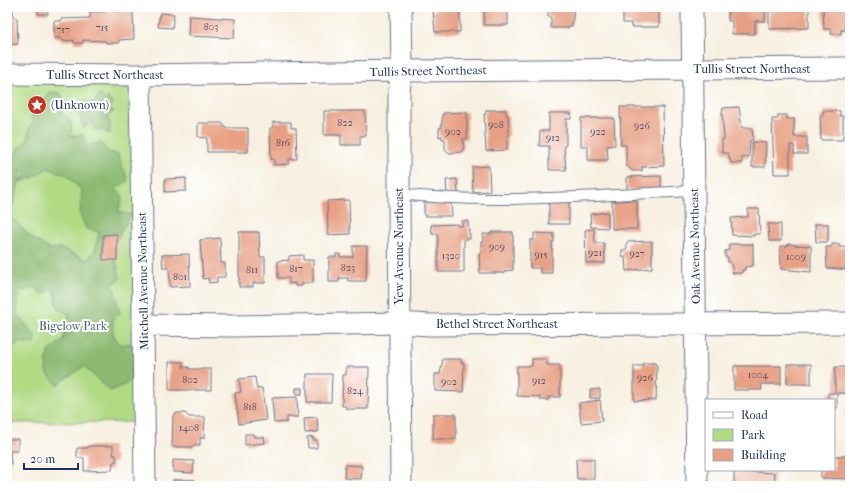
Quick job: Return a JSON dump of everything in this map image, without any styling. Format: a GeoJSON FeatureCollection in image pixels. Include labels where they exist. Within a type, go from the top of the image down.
{"type":"FeatureCollection","features":[{"type":"Feature","properties":{"kind":"street","name":"Yew Avenue Northeast"},"geometry":{"type":"LineString","coordinates":[[401,7],[402,71],[399,91],[401,486]]}},
{"type":"Feature","properties":{"kind":"street","name":"Oak Avenue Northeast"},"geometry":{"type":"LineString","coordinates":[[692,7],[697,486]]}},
{"type":"Feature","properties":{"kind":"street","name":"Tullis Street Northeast"},"geometry":{"type":"LineString","coordinates":[[7,74],[140,75],[402,71],[850,68]]}},
{"type":"Feature","properties":{"kind":"street","name":"Mitchell Avenue Northeast"},"geometry":{"type":"LineString","coordinates":[[140,75],[145,486]]}},
{"type":"Feature","properties":{"kind":"street","name":"Bethel Street Northeast"},"geometry":{"type":"LineString","coordinates":[[143,325],[234,326],[399,323],[430,325],[850,323]]}},
{"type":"Feature","properties":{"kind":"lane"},"geometry":{"type":"LineString","coordinates":[[399,194],[425,197],[523,198],[694,191]]}},
{"type":"Feature","properties":{"kind":"green space","name":"Bigelow Park"},"geometry":{"type":"Polygon","coordinates":[[[135,79],[140,422],[7,423],[7,81],[135,79]]]}},
{"type":"Feature","properties":{"kind":"green space"},"geometry":{"type":"Polygon","coordinates":[[[50,92],[60,93],[67,104],[60,114],[68,117],[72,128],[70,136],[83,135],[87,146],[100,142],[108,152],[118,154],[128,181],[115,189],[123,196],[118,212],[134,215],[128,219],[113,247],[120,278],[113,285],[120,313],[113,318],[113,334],[120,345],[132,343],[145,366],[126,384],[110,391],[84,366],[57,385],[46,371],[48,352],[63,340],[69,314],[58,309],[54,289],[43,294],[35,287],[19,292],[17,313],[35,336],[34,344],[19,342],[7,353],[7,169],[22,172],[10,217],[32,238],[49,249],[61,248],[87,260],[95,251],[99,232],[86,229],[80,214],[82,191],[67,175],[47,168],[35,177],[20,182],[26,174],[21,169],[7,168],[7,165],[15,159],[17,149],[28,140],[29,129],[33,123],[31,115],[44,103],[50,92]]]}},
{"type":"Feature","properties":{"kind":"green space"},"geometry":{"type":"Polygon","coordinates":[[[100,94],[104,100],[109,97],[109,102],[113,102],[110,110],[114,111],[106,117],[110,122],[110,134],[101,130],[95,130],[92,120],[84,128],[78,113],[84,110],[83,101],[95,102],[100,94]]]}},
{"type":"Feature","properties":{"kind":"building"},"geometry":{"type":"Polygon","coordinates":[[[37,7],[47,7],[48,14],[38,14],[37,7]]]}},
{"type":"Feature","properties":{"kind":"building"},"geometry":{"type":"Polygon","coordinates":[[[436,7],[460,7],[460,32],[435,32],[433,10],[436,10],[436,7]]]}},
{"type":"Feature","properties":{"kind":"building"},"geometry":{"type":"Polygon","coordinates":[[[484,7],[508,7],[508,25],[484,25],[484,7]]]}},
{"type":"Feature","properties":{"kind":"building"},"geometry":{"type":"Polygon","coordinates":[[[548,7],[574,7],[572,26],[568,26],[568,28],[551,28],[551,17],[548,17],[548,7]]]}},
{"type":"Feature","properties":{"kind":"building"},"geometry":{"type":"Polygon","coordinates":[[[623,7],[659,7],[659,27],[631,27],[631,23],[623,23],[623,7]]]}},
{"type":"Feature","properties":{"kind":"building"},"geometry":{"type":"Polygon","coordinates":[[[728,7],[756,7],[756,9],[765,9],[765,21],[755,21],[755,34],[732,34],[732,21],[728,21],[728,7]]]}},
{"type":"Feature","properties":{"kind":"building"},"geometry":{"type":"Polygon","coordinates":[[[769,7],[809,7],[809,28],[769,29],[769,7]]]}},
{"type":"Feature","properties":{"kind":"building"},"geometry":{"type":"Polygon","coordinates":[[[823,7],[848,7],[848,30],[841,30],[841,34],[831,34],[831,29],[824,29],[823,7]]]}},
{"type":"Feature","properties":{"kind":"building"},"geometry":{"type":"Polygon","coordinates":[[[7,8],[13,8],[13,18],[17,18],[18,44],[7,45],[7,8]]]}},
{"type":"Feature","properties":{"kind":"building"},"geometry":{"type":"Polygon","coordinates":[[[133,11],[134,39],[119,40],[119,43],[83,40],[83,43],[74,43],[74,40],[62,41],[62,38],[54,38],[54,21],[61,21],[61,19],[90,18],[90,12],[133,11]]]}},
{"type":"Feature","properties":{"kind":"building"},"geometry":{"type":"Polygon","coordinates":[[[160,13],[174,14],[172,28],[158,27],[160,13]]]}},
{"type":"Feature","properties":{"kind":"building"},"geometry":{"type":"Polygon","coordinates":[[[189,16],[235,19],[234,38],[188,36],[189,16]]]}},
{"type":"Feature","properties":{"kind":"building"},"geometry":{"type":"Polygon","coordinates":[[[620,107],[663,107],[664,166],[642,167],[642,171],[632,171],[626,165],[626,145],[621,145],[620,107]]]}},
{"type":"Feature","properties":{"kind":"building"},"geometry":{"type":"Polygon","coordinates":[[[739,107],[742,128],[752,128],[753,140],[750,140],[749,157],[742,157],[742,163],[731,163],[728,153],[722,153],[722,139],[724,139],[722,113],[723,108],[739,107]]]}},
{"type":"Feature","properties":{"kind":"building"},"geometry":{"type":"Polygon","coordinates":[[[486,110],[506,110],[506,115],[508,115],[509,136],[507,136],[507,150],[486,151],[484,114],[486,114],[486,110]]]}},
{"type":"Feature","properties":{"kind":"building"},"geometry":{"type":"Polygon","coordinates":[[[324,111],[365,111],[366,136],[360,136],[360,145],[341,145],[341,135],[324,135],[324,111]]]}},
{"type":"Feature","properties":{"kind":"building"},"geometry":{"type":"Polygon","coordinates":[[[823,111],[840,111],[840,116],[843,116],[843,140],[821,140],[820,116],[823,116],[823,111]]]}},
{"type":"Feature","properties":{"kind":"building"},"geometry":{"type":"Polygon","coordinates":[[[467,112],[467,139],[463,139],[464,149],[462,149],[462,152],[449,153],[445,149],[445,139],[442,139],[442,136],[439,137],[439,128],[441,128],[443,113],[467,112]]]}},
{"type":"Feature","properties":{"kind":"building"},"geometry":{"type":"Polygon","coordinates":[[[549,113],[571,113],[571,119],[566,119],[566,145],[564,146],[566,170],[549,170],[549,146],[539,146],[540,131],[549,131],[549,113]]]}},
{"type":"Feature","properties":{"kind":"building"},"geometry":{"type":"Polygon","coordinates":[[[778,115],[787,115],[787,119],[794,119],[794,137],[807,137],[807,154],[794,154],[794,145],[790,145],[790,174],[774,174],[772,119],[778,119],[778,115]]]}},
{"type":"Feature","properties":{"kind":"building"},"geometry":{"type":"Polygon","coordinates":[[[581,118],[614,118],[615,145],[607,146],[608,160],[588,160],[588,146],[581,146],[581,118]]]}},
{"type":"Feature","properties":{"kind":"building"},"geometry":{"type":"Polygon","coordinates":[[[273,122],[291,122],[291,128],[296,128],[297,159],[289,159],[289,164],[274,165],[274,159],[271,159],[270,128],[273,128],[273,122]]]}},
{"type":"Feature","properties":{"kind":"building"},"geometry":{"type":"Polygon","coordinates":[[[198,123],[222,123],[226,128],[248,128],[248,152],[207,152],[207,138],[198,137],[198,123]]]}},
{"type":"Feature","properties":{"kind":"building"},"geometry":{"type":"Polygon","coordinates":[[[752,142],[766,143],[765,167],[752,167],[752,142]]]}},
{"type":"Feature","properties":{"kind":"building"},"geometry":{"type":"Polygon","coordinates":[[[489,166],[490,191],[473,192],[472,167],[489,166]]]}},
{"type":"Feature","properties":{"kind":"building"},"geometry":{"type":"Polygon","coordinates":[[[661,176],[661,190],[627,190],[627,177],[661,176]]]}},
{"type":"Feature","properties":{"kind":"building"},"geometry":{"type":"Polygon","coordinates":[[[186,178],[186,191],[165,192],[165,179],[186,178]]]}},
{"type":"Feature","properties":{"kind":"building"},"geometry":{"type":"Polygon","coordinates":[[[457,179],[458,193],[447,194],[446,180],[457,179]]]}},
{"type":"Feature","properties":{"kind":"building"},"geometry":{"type":"Polygon","coordinates":[[[349,200],[350,234],[328,235],[327,201],[349,200]]]}},
{"type":"Feature","properties":{"kind":"building"},"geometry":{"type":"Polygon","coordinates":[[[637,200],[637,229],[612,229],[612,201],[637,200]]]}},
{"type":"Feature","properties":{"kind":"building"},"geometry":{"type":"Polygon","coordinates":[[[549,201],[569,201],[569,224],[549,224],[549,201]]]}},
{"type":"Feature","properties":{"kind":"building"},"geometry":{"type":"Polygon","coordinates":[[[424,202],[451,202],[452,216],[424,216],[424,202]]]}},
{"type":"Feature","properties":{"kind":"building"},"geometry":{"type":"Polygon","coordinates":[[[748,209],[759,209],[760,234],[754,234],[754,236],[732,235],[731,218],[748,217],[748,209]]]}},
{"type":"Feature","properties":{"kind":"building"},"geometry":{"type":"Polygon","coordinates":[[[608,212],[608,228],[591,227],[590,214],[608,212]]]}},
{"type":"Feature","properties":{"kind":"building"},"geometry":{"type":"Polygon","coordinates":[[[462,221],[468,221],[470,234],[470,239],[464,239],[464,272],[438,272],[438,234],[432,234],[431,225],[457,224],[457,226],[462,226],[462,221]]]}},
{"type":"Feature","properties":{"kind":"building"},"geometry":{"type":"Polygon","coordinates":[[[768,224],[781,224],[781,241],[769,241],[768,224]]]}},
{"type":"Feature","properties":{"kind":"building"},"geometry":{"type":"Polygon","coordinates":[[[815,224],[828,224],[828,242],[816,242],[815,224]]]}},
{"type":"Feature","properties":{"kind":"building"},"geometry":{"type":"Polygon","coordinates":[[[594,229],[595,243],[604,243],[605,263],[586,263],[585,230],[594,229]]]}},
{"type":"Feature","properties":{"kind":"building"},"geometry":{"type":"Polygon","coordinates":[[[239,232],[259,232],[260,257],[265,257],[265,283],[253,283],[253,287],[239,287],[239,232]]]}},
{"type":"Feature","properties":{"kind":"building"},"geometry":{"type":"Polygon","coordinates":[[[491,232],[513,232],[513,270],[505,271],[505,273],[480,273],[479,253],[481,253],[483,234],[491,234],[491,232]]]}},
{"type":"Feature","properties":{"kind":"building"},"geometry":{"type":"Polygon","coordinates":[[[534,233],[554,234],[554,242],[552,242],[552,273],[540,273],[540,268],[530,268],[530,240],[534,240],[534,233]]]}},
{"type":"Feature","properties":{"kind":"building"},"geometry":{"type":"Polygon","coordinates":[[[117,234],[117,260],[103,260],[103,235],[117,234]]]}},
{"type":"Feature","properties":{"kind":"building"},"geometry":{"type":"Polygon","coordinates":[[[220,238],[221,263],[225,263],[225,277],[217,277],[217,282],[209,283],[208,278],[203,279],[200,240],[220,238]]]}},
{"type":"Feature","properties":{"kind":"building"},"geometry":{"type":"Polygon","coordinates":[[[652,241],[652,268],[626,271],[625,257],[622,257],[622,250],[627,250],[627,242],[652,241]]]}},
{"type":"Feature","properties":{"kind":"building"},"geometry":{"type":"Polygon","coordinates":[[[729,244],[753,244],[753,266],[745,267],[745,270],[742,270],[742,273],[733,273],[731,262],[728,262],[728,257],[725,257],[725,251],[729,250],[729,244]]]}},
{"type":"Feature","properties":{"kind":"building"},"geometry":{"type":"Polygon","coordinates":[[[788,244],[811,246],[811,272],[781,269],[780,246],[788,246],[788,244]]]}},
{"type":"Feature","properties":{"kind":"building"},"geometry":{"type":"Polygon","coordinates":[[[832,244],[839,244],[839,247],[850,247],[850,270],[827,268],[826,247],[832,247],[832,244]]]}},
{"type":"Feature","properties":{"kind":"building"},"geometry":{"type":"Polygon","coordinates":[[[353,246],[367,246],[366,281],[348,281],[348,278],[339,278],[339,282],[329,282],[329,257],[336,257],[336,254],[340,254],[340,257],[353,257],[353,246]]]}},
{"type":"Feature","properties":{"kind":"building"},"geometry":{"type":"Polygon","coordinates":[[[189,254],[190,286],[170,287],[169,268],[163,268],[162,255],[189,254]]]}},
{"type":"Feature","properties":{"kind":"building"},"geometry":{"type":"Polygon","coordinates":[[[303,255],[303,260],[313,260],[313,283],[302,283],[302,286],[295,286],[295,283],[289,284],[289,278],[278,278],[278,261],[289,260],[289,256],[303,255]]]}},
{"type":"Feature","properties":{"kind":"building"},"geometry":{"type":"Polygon","coordinates":[[[443,359],[461,359],[461,363],[464,363],[463,392],[435,391],[435,374],[440,374],[443,359]]]}},
{"type":"Feature","properties":{"kind":"building"},"geometry":{"type":"Polygon","coordinates":[[[532,359],[547,359],[547,365],[560,365],[560,397],[548,397],[548,400],[540,400],[540,397],[517,396],[517,366],[532,366],[532,359]]]}},
{"type":"Feature","properties":{"kind":"building"},"geometry":{"type":"Polygon","coordinates":[[[169,362],[183,362],[183,367],[189,367],[189,369],[211,369],[211,390],[169,390],[169,362]]]}},
{"type":"Feature","properties":{"kind":"building"},"geometry":{"type":"Polygon","coordinates":[[[643,363],[655,363],[657,366],[656,400],[634,401],[634,366],[643,366],[643,363]]]}},
{"type":"Feature","properties":{"kind":"building"},"geometry":{"type":"Polygon","coordinates":[[[787,364],[811,364],[811,384],[787,384],[787,364]]]}},
{"type":"Feature","properties":{"kind":"building"},"geometry":{"type":"Polygon","coordinates":[[[734,366],[781,366],[781,384],[761,384],[762,390],[734,390],[734,366]]]}},
{"type":"Feature","properties":{"kind":"building"},"geometry":{"type":"Polygon","coordinates":[[[346,367],[369,367],[368,409],[346,409],[346,406],[342,406],[343,375],[346,375],[346,367]]]}},
{"type":"Feature","properties":{"kind":"building"},"geometry":{"type":"Polygon","coordinates":[[[835,367],[850,367],[850,393],[837,393],[837,408],[835,408],[835,399],[828,399],[828,393],[835,393],[835,367]]]}},
{"type":"Feature","properties":{"kind":"building"},"geometry":{"type":"Polygon","coordinates":[[[307,374],[332,374],[331,402],[307,402],[307,374]]]}},
{"type":"Feature","properties":{"kind":"building"},"geometry":{"type":"Polygon","coordinates":[[[255,377],[257,389],[262,388],[266,420],[239,424],[235,393],[241,392],[239,379],[255,377]]]}},
{"type":"Feature","properties":{"kind":"building"},"geometry":{"type":"Polygon","coordinates":[[[296,388],[302,388],[302,394],[296,394],[296,388]]]}},
{"type":"Feature","properties":{"kind":"building"},"geometry":{"type":"Polygon","coordinates":[[[600,389],[600,398],[590,398],[590,390],[600,389]]]}},
{"type":"Feature","properties":{"kind":"building"},"geometry":{"type":"Polygon","coordinates":[[[297,397],[298,417],[287,417],[287,422],[274,423],[272,398],[297,397]]]}},
{"type":"Feature","properties":{"kind":"building"},"geometry":{"type":"Polygon","coordinates":[[[600,400],[602,421],[581,423],[579,403],[600,400]]]}},
{"type":"Feature","properties":{"kind":"building"},"geometry":{"type":"Polygon","coordinates":[[[847,407],[850,407],[850,425],[848,426],[847,407]]]}},
{"type":"Feature","properties":{"kind":"building"},"geometry":{"type":"Polygon","coordinates":[[[177,413],[185,413],[189,417],[205,417],[204,438],[200,438],[200,445],[194,445],[194,447],[172,447],[173,416],[177,413]]]}},
{"type":"Feature","properties":{"kind":"building"},"geometry":{"type":"Polygon","coordinates":[[[433,414],[456,414],[456,439],[433,439],[433,414]]]}},
{"type":"Feature","properties":{"kind":"building"},"geometry":{"type":"Polygon","coordinates":[[[317,417],[318,432],[305,433],[304,418],[317,417]]]}},
{"type":"Feature","properties":{"kind":"building"},"geometry":{"type":"Polygon","coordinates":[[[245,434],[253,434],[254,437],[264,437],[265,443],[245,445],[245,434]]]}},
{"type":"Feature","properties":{"kind":"building"},"geometry":{"type":"Polygon","coordinates":[[[313,437],[313,440],[317,440],[317,448],[308,448],[307,438],[313,437]]]}},
{"type":"Feature","properties":{"kind":"building"},"geometry":{"type":"Polygon","coordinates":[[[7,439],[18,439],[18,451],[10,451],[11,464],[7,464],[7,439]]]}},
{"type":"Feature","properties":{"kind":"building"},"geometry":{"type":"Polygon","coordinates":[[[88,446],[113,446],[113,455],[116,455],[116,462],[113,462],[112,470],[84,471],[84,458],[77,458],[77,448],[88,448],[88,446]]]}},
{"type":"Feature","properties":{"kind":"building"},"geometry":{"type":"Polygon","coordinates":[[[835,456],[850,456],[850,479],[821,478],[821,471],[835,471],[835,456]]]}},
{"type":"Feature","properties":{"kind":"building"},"geometry":{"type":"Polygon","coordinates":[[[576,459],[594,459],[594,479],[577,479],[576,459]]]}},
{"type":"Feature","properties":{"kind":"building"},"geometry":{"type":"Polygon","coordinates":[[[173,460],[194,461],[193,473],[173,472],[173,460]]]}},
{"type":"Feature","properties":{"kind":"building"},"geometry":{"type":"Polygon","coordinates":[[[345,465],[362,466],[361,479],[344,478],[345,465]]]}},
{"type":"Feature","properties":{"kind":"building"},"geometry":{"type":"Polygon","coordinates":[[[734,471],[775,473],[774,486],[734,486],[734,471]]]}},
{"type":"Feature","properties":{"kind":"building"},"geometry":{"type":"Polygon","coordinates":[[[173,480],[195,480],[195,486],[173,486],[173,480]]]}},
{"type":"Feature","properties":{"kind":"place","name":"(Unknown)"},"geometry":{"type":"Point","coordinates":[37,105]}}]}
